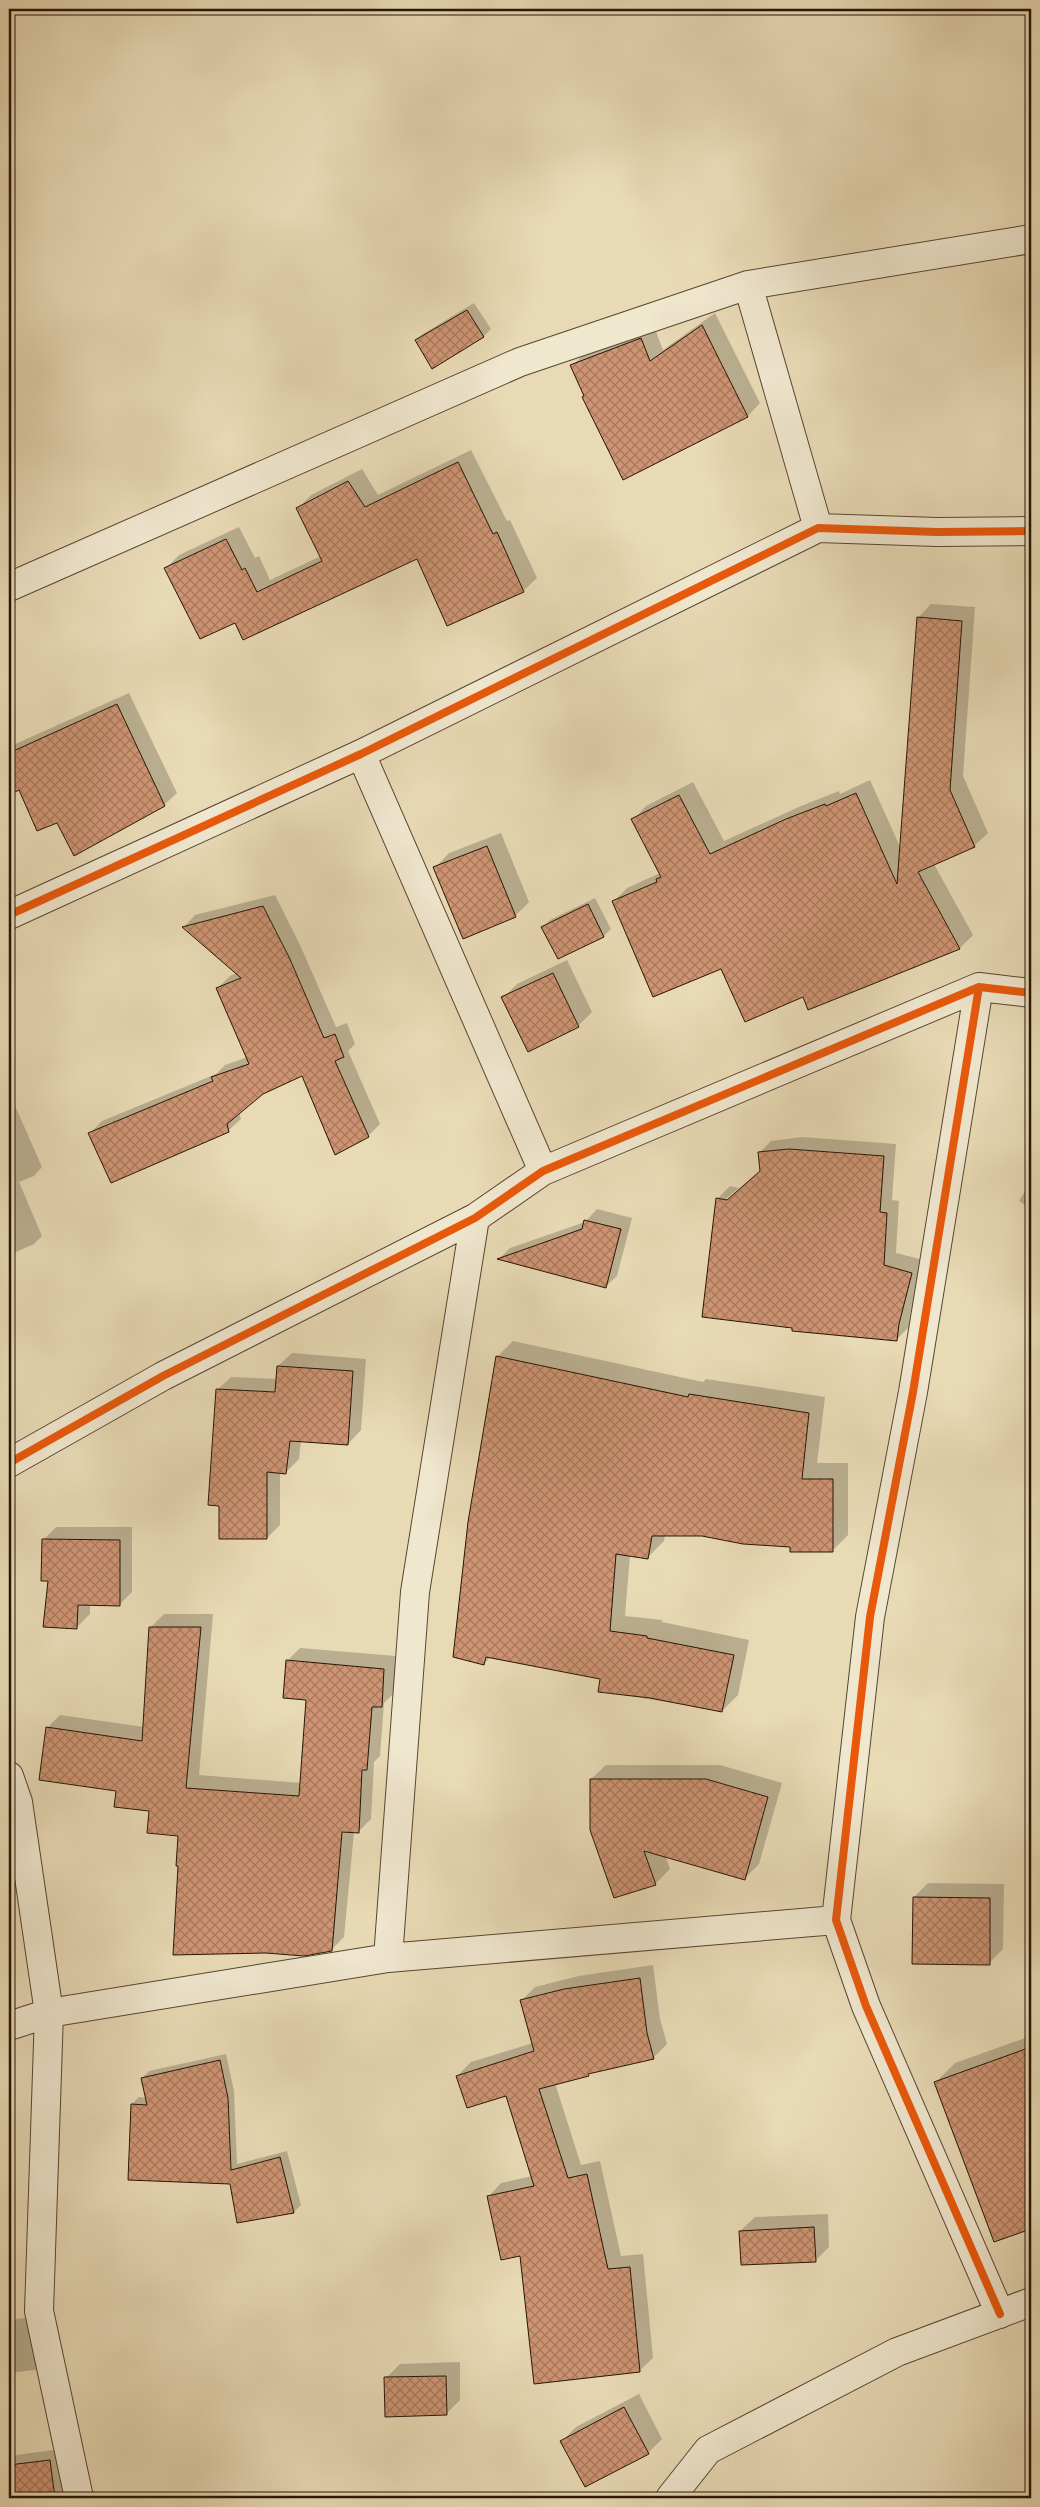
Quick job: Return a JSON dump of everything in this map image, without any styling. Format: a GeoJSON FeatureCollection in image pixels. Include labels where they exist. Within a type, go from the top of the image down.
{"type":"FeatureCollection","features":[{"type":"Feature","properties":{"kind":"street"},"geometry":{"type":"LineString","coordinates":[[9,587],[520,362],[748,285],[1031,239]]}},
{"type":"Feature","properties":{"kind":"street"},"geometry":{"type":"LineString","coordinates":[[748,285],[818,528]]}},
{"type":"Feature","properties":{"kind":"street"},"geometry":{"type":"LineString","coordinates":[[9,916],[361,754],[818,528],[937,532],[1031,531]]}},
{"type":"Feature","properties":{"kind":"street"},"geometry":{"type":"LineString","coordinates":[[361,754],[543,1171]]}},
{"type":"Feature","properties":{"kind":"street"},"geometry":{"type":"LineString","coordinates":[[979,987],[913,1392],[870,1617],[836,1920],[866,2006],[1000,2314]]}},
{"type":"Feature","properties":{"kind":"street"},"geometry":{"type":"LineString","coordinates":[[9,1463],[163,1376],[475,1218],[543,1171],[979,987],[1031,993]]}},
{"type":"Feature","properties":{"kind":"street"},"geometry":{"type":"LineString","coordinates":[[388,1958],[415,1592],[475,1218]]}},
{"type":"Feature","properties":{"kind":"street"},"geometry":{"type":"LineString","coordinates":[[9,1776],[18,1802],[49,2013],[40,2311],[79,2498]]}},
{"type":"Feature","properties":{"kind":"street"},"geometry":{"type":"LineString","coordinates":[[9,2026],[49,2013],[388,1958],[836,1920]]}},
{"type":"Feature","properties":{"kind":"street"},"geometry":{"type":"LineString","coordinates":[[670,2498],[708,2450],[898,2352],[1031,2302]]}},
{"type":"Feature","properties":{"kind":"building"},"geometry":{"type":"Polygon","coordinates":[[[467,310],[484,337],[432,369],[415,340],[467,310]]]}},
{"type":"Feature","properties":{"kind":"building"},"geometry":{"type":"Polygon","coordinates":[[[702,325],[748,417],[623,480],[582,397],[584,396],[570,365],[641,338],[650,361],[702,325]]]}},
{"type":"Feature","properties":{"kind":"building"},"geometry":{"type":"Polygon","coordinates":[[[458,462],[493,534],[497,532],[524,592],[447,626],[417,559],[243,640],[235,623],[200,639],[164,568],[226,539],[242,570],[245,568],[257,592],[322,561],[296,508],[348,481],[365,507],[458,462]]]}},
{"type":"Feature","properties":{"kind":"building"},"geometry":{"type":"Polygon","coordinates":[[[917,617],[962,621],[950,790],[975,847],[918,872],[960,949],[808,1010],[803,997],[745,1022],[721,969],[653,997],[612,901],[657,882],[656,879],[661,877],[631,819],[679,795],[710,854],[786,819],[825,804],[826,806],[856,793],[897,884],[917,617]]]}},
{"type":"Feature","properties":{"kind":"building"},"geometry":{"type":"Polygon","coordinates":[[[117,704],[165,806],[74,856],[57,823],[37,831],[19,790],[9,795],[9,753],[117,704]]]}},
{"type":"Feature","properties":{"kind":"building"},"geometry":{"type":"Polygon","coordinates":[[[487,846],[516,917],[463,939],[433,867],[487,846]]]}},
{"type":"Feature","properties":{"kind":"building"},"geometry":{"type":"Polygon","coordinates":[[[588,904],[604,937],[558,959],[541,927],[588,904]]]}},
{"type":"Feature","properties":{"kind":"building"},"geometry":{"type":"Polygon","coordinates":[[[263,906],[289,957],[324,1038],[335,1034],[344,1057],[335,1061],[369,1137],[335,1155],[302,1076],[263,1094],[227,1124],[229,1132],[111,1183],[88,1133],[213,1081],[211,1077],[249,1064],[216,988],[241,978],[182,927],[263,906]]]}},
{"type":"Feature","properties":{"kind":"building"},"geometry":{"type":"Polygon","coordinates":[[[553,973],[579,1027],[528,1052],[501,997],[553,973]]]}},
{"type":"Feature","properties":{"kind":"building"},"geometry":{"type":"Polygon","coordinates":[[[789,1149],[884,1156],[880,1212],[887,1213],[884,1265],[912,1273],[899,1324],[897,1341],[792,1331],[792,1328],[702,1317],[716,1198],[727,1200],[760,1171],[758,1152],[789,1149]]]}},
{"type":"Feature","properties":{"kind":"building"},"geometry":{"type":"Polygon","coordinates":[[[584,1220],[621,1229],[606,1288],[497,1259],[582,1229],[584,1220]]]}},
{"type":"Feature","properties":{"kind":"building"},"geometry":{"type":"Polygon","coordinates":[[[496,1356],[688,1397],[689,1394],[809,1413],[802,1479],[833,1479],[833,1552],[790,1552],[790,1547],[743,1544],[702,1536],[652,1536],[648,1559],[616,1554],[610,1631],[647,1636],[647,1638],[734,1655],[722,1712],[650,1698],[598,1692],[600,1679],[486,1657],[484,1665],[453,1657],[468,1522],[496,1356]]]}},
{"type":"Feature","properties":{"kind":"building"},"geometry":{"type":"Polygon","coordinates":[[[277,1366],[353,1371],[348,1445],[290,1441],[286,1474],[267,1472],[267,1539],[219,1539],[219,1506],[208,1505],[216,1389],[275,1392],[277,1366]]]}},
{"type":"Feature","properties":{"kind":"building"},"geometry":{"type":"Polygon","coordinates":[[[42,1539],[120,1540],[120,1606],[78,1605],[77,1629],[43,1627],[48,1581],[41,1581],[42,1539]]]}},
{"type":"Feature","properties":{"kind":"building"},"geometry":{"type":"Polygon","coordinates":[[[149,1627],[201,1627],[186,1788],[299,1796],[306,1700],[283,1698],[286,1660],[384,1669],[382,1707],[372,1707],[367,1770],[362,1770],[359,1833],[342,1832],[332,1951],[304,1956],[266,1953],[173,1955],[178,1836],[147,1833],[149,1811],[114,1807],[116,1791],[39,1780],[46,1727],[142,1741],[149,1627]]]}},
{"type":"Feature","properties":{"kind":"building"},"geometry":{"type":"Polygon","coordinates":[[[590,1779],[706,1779],[768,1797],[745,1880],[644,1851],[656,1885],[614,1898],[590,1830],[590,1779]]]}},
{"type":"Feature","properties":{"kind":"building"},"geometry":{"type":"Polygon","coordinates":[[[913,1897],[990,1898],[990,1965],[912,1964],[913,1897]]]}},
{"type":"Feature","properties":{"kind":"building"},"geometry":{"type":"Polygon","coordinates":[[[640,1978],[647,2033],[654,2059],[588,2074],[589,2076],[539,2089],[568,2178],[587,2174],[608,2269],[630,2267],[640,2372],[534,2384],[520,2256],[501,2260],[487,2196],[534,2186],[506,2096],[467,2108],[456,2076],[534,2051],[520,2000],[564,1989],[640,1978]]]}},
{"type":"Feature","properties":{"kind":"building"},"geometry":{"type":"Polygon","coordinates":[[[1031,2047],[1031,2229],[994,2242],[934,2082],[1031,2047]]]}},
{"type":"Feature","properties":{"kind":"building"},"geometry":{"type":"Polygon","coordinates":[[[220,2060],[228,2098],[231,2170],[280,2157],[294,2213],[237,2223],[230,2184],[128,2180],[131,2104],[147,2105],[141,2078],[220,2060]]]}},
{"type":"Feature","properties":{"kind":"building"},"geometry":{"type":"Polygon","coordinates":[[[814,2227],[816,2262],[741,2265],[739,2231],[814,2227]]]}},
{"type":"Feature","properties":{"kind":"building"},"geometry":{"type":"Polygon","coordinates":[[[446,2376],[447,2415],[385,2417],[384,2377],[446,2376]]]}},
{"type":"Feature","properties":{"kind":"building"},"geometry":{"type":"Polygon","coordinates":[[[624,2407],[649,2454],[585,2487],[560,2441],[624,2407]]]}},
{"type":"Feature","properties":{"kind":"building"},"geometry":{"type":"Polygon","coordinates":[[[50,2460],[55,2498],[9,2498],[9,2465],[50,2460]]]}},
{"type":"Feature","properties":{"kind":"cycle path"},"geometry":{"type":"LineString","coordinates":[[9,915],[361,754],[818,528],[937,532],[1031,531]]}},
{"type":"Feature","properties":{"kind":"cycle path"},"geometry":{"type":"LineString","coordinates":[[979,987],[913,1392],[870,1617],[836,1920],[866,2006],[1000,2314]]}},
{"type":"Feature","properties":{"kind":"cycle path"},"geometry":{"type":"LineString","coordinates":[[9,1463],[163,1376],[475,1218],[543,1171],[979,987],[1031,993]]}}]}
